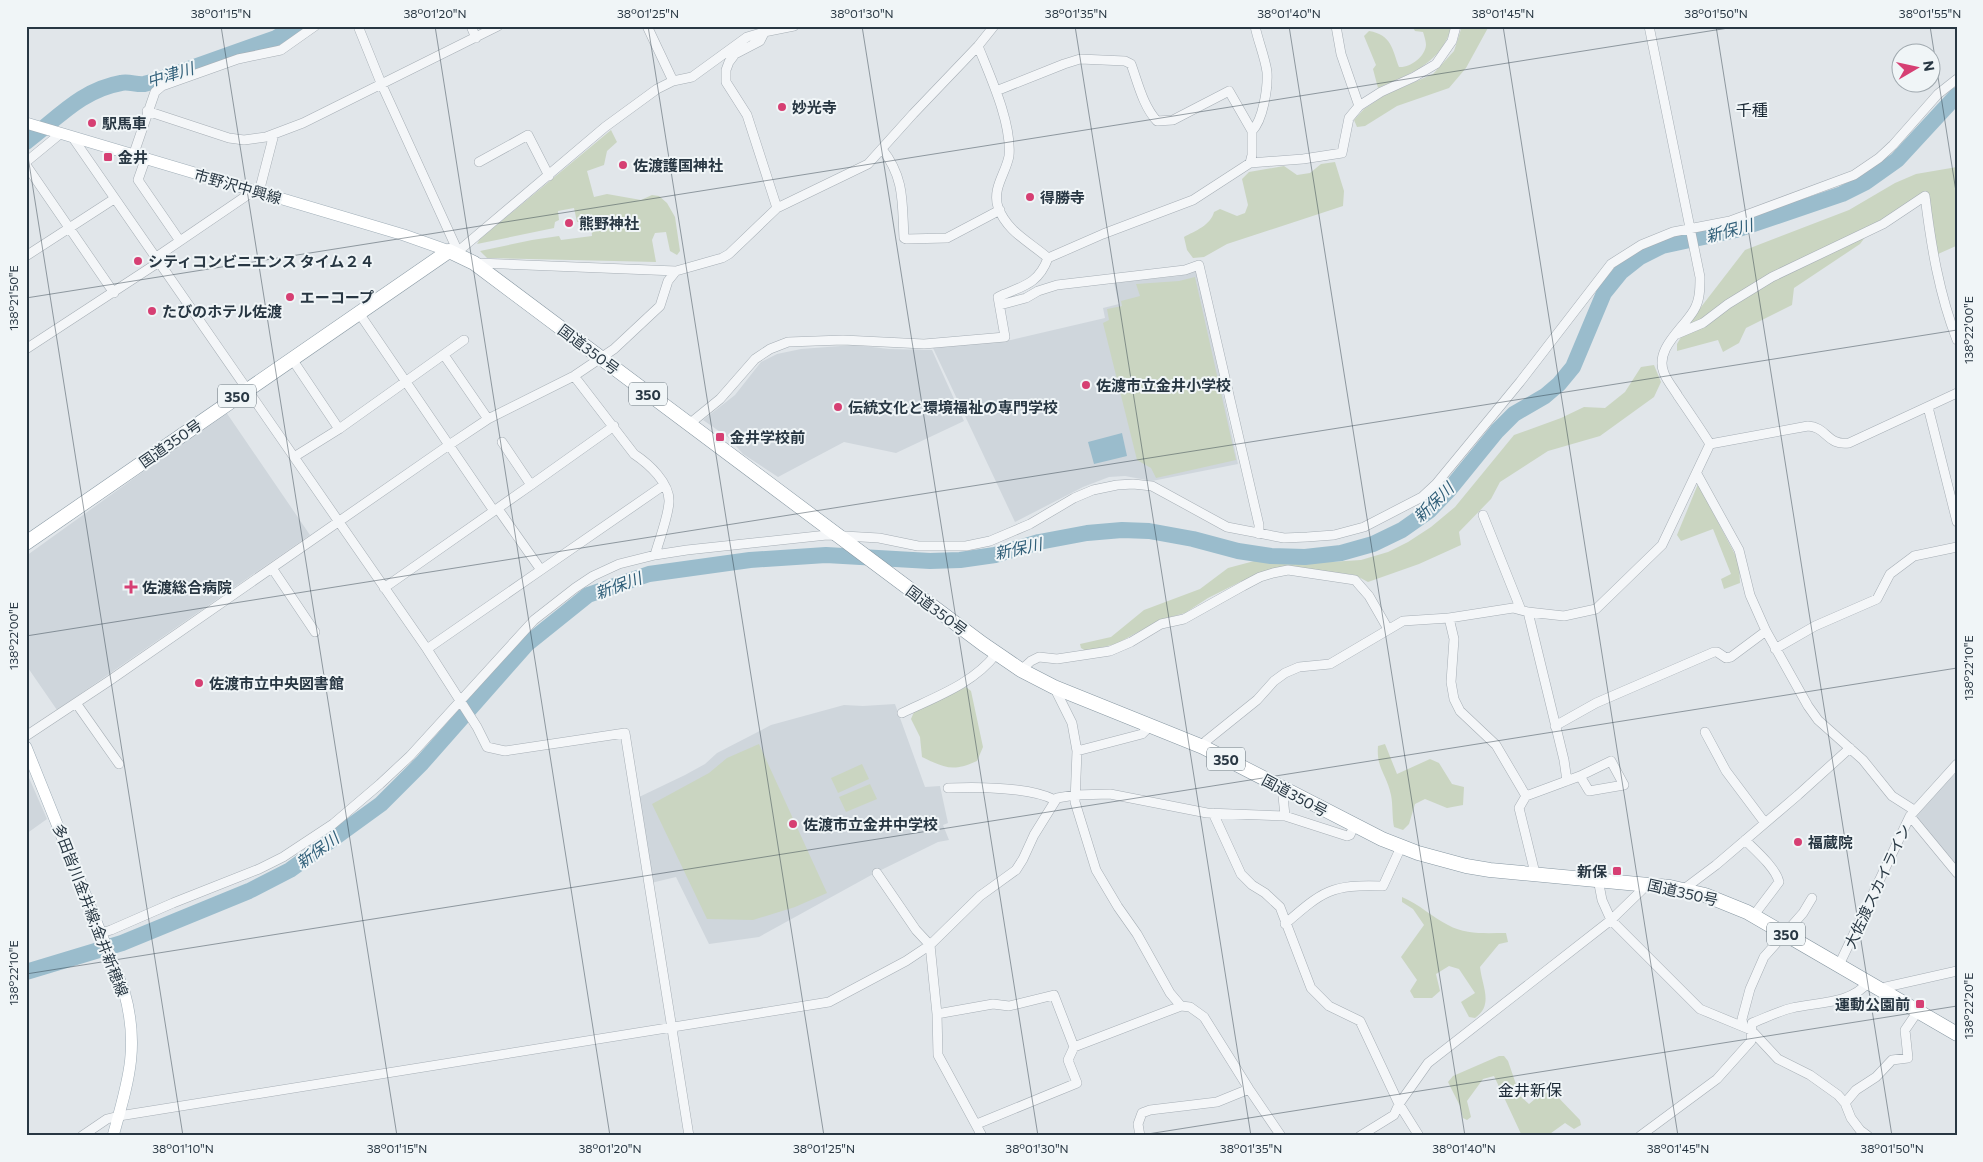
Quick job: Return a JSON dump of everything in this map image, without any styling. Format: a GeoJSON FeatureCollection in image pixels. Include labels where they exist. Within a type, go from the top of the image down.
{"type":"FeatureCollection","features":[{"type":"Feature","properties":{"kind":"highway","name":"国道350号"},"geometry":{"type":"LineString","coordinates":[[26,543],[449,251],[474,263],[688,425],[996,654],[1021,670],[1054,687],[1203,747],[1354,826],[1401,847],[1466,866],[1535,874],[1649,883],[1684,890],[1728,903],[1754,915],[1957,1034]]}},
{"type":"Feature","properties":{"kind":"main road","name":"市野沢中興線"},"geometry":{"type":"LineString","coordinates":[[28,124],[404,235],[449,251]]}},
{"type":"Feature","properties":{"kind":"main road","name":"多田皆川金井線;金井新穂線"},"geometry":{"type":"LineString","coordinates":[[26,747],[101,932],[129,1008],[133,1043],[132,1060],[113,1136]]}},
{"type":"Feature","properties":{"kind":"street"},"geometry":{"type":"LineString","coordinates":[[133,156],[147,111],[155,92],[162,86],[238,59],[281,50],[314,26]]}},
{"type":"Feature","properties":{"kind":"street"},"geometry":{"type":"LineString","coordinates":[[358,26],[381,83],[455,245],[449,251]]}},
{"type":"Feature","properties":{"kind":"street"},"geometry":{"type":"LineString","coordinates":[[470,26],[476,38]]}},
{"type":"Feature","properties":{"kind":"street"},"geometry":{"type":"LineString","coordinates":[[147,111],[229,138],[244,140],[274,134],[304,123],[498,26]]}},
{"type":"Feature","properties":{"kind":"street"},"geometry":{"type":"LineString","coordinates":[[647,26],[673,81]]}},
{"type":"Feature","properties":{"kind":"street"},"geometry":{"type":"LineString","coordinates":[[449,251],[462,248],[605,127],[657,89],[673,81],[692,77],[707,68],[747,37],[766,29],[794,26]]}},
{"type":"Feature","properties":{"kind":"street"},"geometry":{"type":"LineString","coordinates":[[474,263],[676,272],[706,264],[729,254],[777,208],[868,164],[978,46],[994,26]]}},
{"type":"Feature","properties":{"kind":"street"},"geometry":{"type":"LineString","coordinates":[[1252,132],[1257,126],[1262,109],[1266,72],[1255,26]]}},
{"type":"Feature","properties":{"kind":"street"},"geometry":{"type":"LineString","coordinates":[[1336,26],[1342,54],[1358,106]]}},
{"type":"Feature","properties":{"kind":"street"},"geometry":{"type":"LineString","coordinates":[[688,425],[720,399],[755,359],[770,349],[788,342],[843,340],[924,344],[1005,337],[998,297],[1040,276],[1048,258],[1103,234],[1193,200],[1250,163],[1304,159],[1342,153],[1349,118],[1358,106],[1436,64],[1452,41],[1456,26]]}},
{"type":"Feature","properties":{"kind":"street"},"geometry":{"type":"LineString","coordinates":[[1649,26],[1697,256],[1700,290],[1695,309],[1664,351],[1662,363],[1664,373],[1710,444]]}},
{"type":"Feature","properties":{"kind":"street"},"geometry":{"type":"LineString","coordinates":[[766,29],[760,40],[735,54],[726,70],[726,82],[747,115],[777,208]]}},
{"type":"Feature","properties":{"kind":"street"},"geometry":{"type":"LineString","coordinates":[[978,46],[996,91],[1007,132],[1008,156],[996,191],[1000,210],[1018,236],[1037,248],[1048,258]]}},
{"type":"Feature","properties":{"kind":"street"},"geometry":{"type":"LineString","coordinates":[[996,91],[1080,59],[1125,61],[1131,64],[1143,98],[1152,116],[1157,121],[1173,120],[1229,91],[1252,132],[1252,156],[1250,163]]}},
{"type":"Feature","properties":{"kind":"street"},"geometry":{"type":"LineString","coordinates":[[101,932],[111,930],[259,869],[283,857],[339,819],[410,756],[534,620],[563,596],[593,576],[610,568],[655,555],[841,538],[879,538],[918,546],[966,546],[990,541],[1030,524],[1074,498],[1093,490],[1133,484],[1152,486],[1227,527],[1259,534],[1284,538],[1334,534],[1364,527],[1422,497],[1444,474],[1520,382],[1612,264],[1640,245],[1673,232],[1691,227],[1730,222],[1854,175],[1879,158],[1893,145],[1938,94],[1957,79]]}},
{"type":"Feature","properties":{"kind":"street"},"geometry":{"type":"LineString","coordinates":[[57,133],[26,164],[114,293]]}},
{"type":"Feature","properties":{"kind":"street"},"geometry":{"type":"LineString","coordinates":[[27,346],[114,293],[180,242],[257,191],[274,134]]}},
{"type":"Feature","properties":{"kind":"street"},"geometry":{"type":"LineString","coordinates":[[479,162],[528,135],[549,176]]}},
{"type":"Feature","properties":{"kind":"street"},"geometry":{"type":"LineString","coordinates":[[73,138],[384,588],[477,727],[487,747],[505,751],[625,733],[689,1136]]}},
{"type":"Feature","properties":{"kind":"street"},"geometry":{"type":"LineString","coordinates":[[882,149],[893,163],[902,188],[904,238],[947,238],[1000,210]]}},
{"type":"Feature","properties":{"kind":"street"},"geometry":{"type":"LineString","coordinates":[[145,160],[138,180],[180,242]]}},
{"type":"Feature","properties":{"kind":"street"},"geometry":{"type":"LineString","coordinates":[[1673,337],[1681,331],[1703,323],[1728,304],[1772,277],[1883,224],[1925,196],[1931,247],[1947,314],[1957,340]]}},
{"type":"Feature","properties":{"kind":"street"},"geometry":{"type":"LineString","coordinates":[[26,256],[114,198]]}},
{"type":"Feature","properties":{"kind":"street"},"geometry":{"type":"LineString","coordinates":[[1000,305],[1026,298],[1038,291],[1057,285],[1185,270],[1199,265],[1259,525],[1259,534]]}},
{"type":"Feature","properties":{"kind":"street"},"geometry":{"type":"LineString","coordinates":[[26,736],[76,704],[488,419],[574,376],[614,349],[657,310],[663,302],[668,280],[676,272]]}},
{"type":"Feature","properties":{"kind":"street"},"geometry":{"type":"LineString","coordinates":[[359,313],[449,445],[541,570]]}},
{"type":"Feature","properties":{"kind":"street"},"geometry":{"type":"LineString","coordinates":[[294,457],[339,429],[464,340]]}},
{"type":"Feature","properties":{"kind":"street"},"geometry":{"type":"LineString","coordinates":[[444,355],[488,419]]}},
{"type":"Feature","properties":{"kind":"street"},"geometry":{"type":"LineString","coordinates":[[292,359],[339,429]]}},
{"type":"Feature","properties":{"kind":"street"},"geometry":{"type":"LineString","coordinates":[[574,376],[634,454],[646,462],[664,485],[669,503],[655,555]]}},
{"type":"Feature","properties":{"kind":"street"},"geometry":{"type":"LineString","coordinates":[[1710,444],[1808,426],[1822,430],[1834,443],[1849,443],[1957,393]]}},
{"type":"Feature","properties":{"kind":"street"},"geometry":{"type":"LineString","coordinates":[[1928,407],[1957,522]]}},
{"type":"Feature","properties":{"kind":"street"},"geometry":{"type":"LineString","coordinates":[[384,588],[614,426]]}},
{"type":"Feature","properties":{"kind":"street"},"geometry":{"type":"LineString","coordinates":[[502,442],[531,485]]}},
{"type":"Feature","properties":{"kind":"street"},"geometry":{"type":"LineString","coordinates":[[1203,747],[1206,741],[1257,700],[1284,673],[1299,667],[1330,664],[1403,621],[1449,618],[1483,611],[1513,608],[1564,616],[1596,609],[1662,545],[1710,444]]}},
{"type":"Feature","properties":{"kind":"street"},"geometry":{"type":"LineString","coordinates":[[1697,474],[1738,550],[1750,595],[1766,631],[1808,706],[1818,720],[1863,760],[1892,796],[1912,813],[1957,873]]}},
{"type":"Feature","properties":{"kind":"street"},"geometry":{"type":"LineString","coordinates":[[426,650],[664,485]]}},
{"type":"Feature","properties":{"kind":"street"},"geometry":{"type":"LineString","coordinates":[[1483,515],[1525,611],[1564,760],[1567,781]]}},
{"type":"Feature","properties":{"kind":"street"},"geometry":{"type":"LineString","coordinates":[[1775,648],[1815,626],[1877,599],[1890,574],[1914,556],[1957,547]]}},
{"type":"Feature","properties":{"kind":"street"},"geometry":{"type":"LineString","coordinates":[[272,568],[314,632]]}},
{"type":"Feature","properties":{"kind":"street"},"geometry":{"type":"LineString","coordinates":[[1021,670],[1039,657],[1057,659],[1110,651],[1131,642],[1161,624],[1184,619],[1260,577],[1288,570],[1354,580],[1369,596],[1388,629]]}},
{"type":"Feature","properties":{"kind":"street"},"geometry":{"type":"LineString","coordinates":[[1449,618],[1454,639],[1451,682],[1454,699],[1460,711],[1496,745],[1526,796]]}},
{"type":"Feature","properties":{"kind":"street"},"geometry":{"type":"LineString","coordinates":[[1555,726],[1596,703],[1714,652],[1726,658],[1731,657],[1766,631]]}},
{"type":"Feature","properties":{"kind":"street"},"geometry":{"type":"LineString","coordinates":[[902,713],[976,676],[996,654]]}},
{"type":"Feature","properties":{"kind":"street"},"geometry":{"type":"LineString","coordinates":[[1054,687],[1072,723],[1077,751],[1075,802],[1081,827],[1096,870],[1118,907],[1138,934],[1170,993],[1181,1006]]}},
{"type":"Feature","properties":{"kind":"street"},"geometry":{"type":"LineString","coordinates":[[76,704],[119,764]]}},
{"type":"Feature","properties":{"kind":"street"},"geometry":{"type":"LineString","coordinates":[[1077,751],[1142,734],[1150,726]]}},
{"type":"Feature","properties":{"kind":"street"},"geometry":{"type":"LineString","coordinates":[[1705,732],[1726,771],[1765,823]]}},
{"type":"Feature","properties":{"kind":"street"},"geometry":{"type":"LineString","coordinates":[[1684,890],[1765,823],[1850,748]]}},
{"type":"Feature","properties":{"kind":"street"},"geometry":{"type":"LineString","coordinates":[[1535,874],[1520,808],[1526,796],[1580,776],[1610,760],[1624,785],[1590,792],[1580,776]]}},
{"type":"Feature","properties":{"kind":"street","name":"大佐渡スカイライン"},"geometry":{"type":"LineString","coordinates":[[1839,965],[1912,813],[1957,764]]}},
{"type":"Feature","properties":{"kind":"street"},"geometry":{"type":"LineString","coordinates":[[948,788],[985,788],[1032,792],[1055,800]]}},
{"type":"Feature","properties":{"kind":"street"},"geometry":{"type":"LineString","coordinates":[[82,1136],[107,1119],[118,1116],[829,1002],[906,961],[930,945],[980,896],[1016,870],[1055,800],[1066,795],[1110,794],[1213,814],[1285,816],[1347,836],[1350,835],[1354,826]]}},
{"type":"Feature","properties":{"kind":"street"},"geometry":{"type":"LineString","coordinates":[[1283,796],[1285,816]]}},
{"type":"Feature","properties":{"kind":"street"},"geometry":{"type":"LineString","coordinates":[[1213,814],[1241,874],[1280,907],[1312,988],[1329,1006],[1360,1021],[1399,1104],[1420,1136]]}},
{"type":"Feature","properties":{"kind":"street"},"geometry":{"type":"LineString","coordinates":[[1745,840],[1775,872],[1779,882],[1754,915]]}},
{"type":"Feature","properties":{"kind":"street"},"geometry":{"type":"LineString","coordinates":[[1286,924],[1316,897],[1326,892],[1344,887],[1383,886],[1401,847]]}},
{"type":"Feature","properties":{"kind":"street"},"geometry":{"type":"LineString","coordinates":[[877,874],[916,930],[930,945],[937,1014],[938,1055],[982,1136]]}},
{"type":"Feature","properties":{"kind":"street"},"geometry":{"type":"LineString","coordinates":[[1598,879],[1602,900],[1610,920],[1700,1009],[1747,1028],[1778,1059],[1838,1095],[1845,1103],[1851,1118],[1860,1130],[1868,1136]]}},
{"type":"Feature","properties":{"kind":"street"},"geometry":{"type":"LineString","coordinates":[[1360,1136],[1394,1114],[1428,1063],[1610,920],[1649,883]]}},
{"type":"Feature","properties":{"kind":"street"},"geometry":{"type":"LineString","coordinates":[[1640,1136],[1716,1079],[1751,1041],[1742,1019],[1750,989],[1764,957],[1803,913],[1812,898]]}},
{"type":"Feature","properties":{"kind":"street"},"geometry":{"type":"LineString","coordinates":[[1882,990],[1886,987],[1957,971]]}},
{"type":"Feature","properties":{"kind":"street"},"geometry":{"type":"LineString","coordinates":[[1747,1028],[1752,1023],[1790,1008],[1842,998],[1864,988],[1868,982]]}},
{"type":"Feature","properties":{"kind":"street"},"geometry":{"type":"LineString","coordinates":[[937,1014],[993,1004],[1009,1006],[1054,996],[1074,1047]]}},
{"type":"Feature","properties":{"kind":"street"},"geometry":{"type":"LineString","coordinates":[[977,1124],[1077,1083],[1068,1060],[1074,1047],[1181,1006],[1190,1007],[1204,1017],[1281,1136]]}},
{"type":"Feature","properties":{"kind":"street"},"geometry":{"type":"LineString","coordinates":[[1845,1103],[1856,1090],[1876,1076],[1892,1060],[1908,1058],[1905,1030],[1918,1011]]}},
{"type":"Feature","properties":{"kind":"street"},"geometry":{"type":"LineString","coordinates":[[1140,1136],[1138,1124],[1142,1113],[1150,1110],[1217,1102],[1249,1089]]}},
{"type":"Feature","properties":{"kind":"shaded area","name":"佐渡市立金井小学校"},"geometry":{"type":"Polygon","coordinates":[[[1197,271],[1238,464],[1152,481],[1125,476],[1109,477],[1083,487],[1015,522],[933,348],[1011,340],[1105,318],[1103,308],[1119,304],[1114,283],[1179,276],[1197,271]]]}},
{"type":"Feature","properties":{"kind":"shaded area","name":"伝統文化と環境福祉の専門学校"},"geometry":{"type":"Polygon","coordinates":[[[854,345],[889,349],[932,350],[964,421],[896,453],[844,442],[778,477],[743,454],[729,438],[703,420],[735,395],[761,362],[777,354],[801,349],[854,345]]]}},
{"type":"Feature","properties":{"kind":"shaded area","name":"佐渡総合病院"},"geometry":{"type":"Polygon","coordinates":[[[226,412],[310,535],[57,710],[26,665],[26,556],[226,412]]]}},
{"type":"Feature","properties":{"kind":"shaded area","name":"佐渡市立金井中学校"},"geometry":{"type":"Polygon","coordinates":[[[895,704],[925,787],[940,786],[948,823],[943,825],[949,840],[938,842],[875,873],[759,937],[709,944],[676,877],[651,883],[637,798],[685,775],[705,764],[717,753],[771,725],[844,705],[895,704]]]}},
{"type":"Feature","properties":{"kind":"shaded area"},"geometry":{"type":"Polygon","coordinates":[[[26,771],[47,819],[26,834],[26,771]]]}},
{"type":"Feature","properties":{"kind":"shaded area"},"geometry":{"type":"Polygon","coordinates":[[[1957,772],[1957,867],[1915,818],[1924,805],[1957,772]]]}},
{"type":"Feature","properties":{"kind":"green space"},"geometry":{"type":"Polygon","coordinates":[[[1412,26],[1452,26],[1447,39],[1432,59],[1413,72],[1378,88],[1373,69],[1376,65],[1364,36],[1369,31],[1387,39],[1399,67],[1408,66],[1423,54],[1426,45],[1423,32],[1415,31],[1412,26]]]}},
{"type":"Feature","properties":{"kind":"green space"},"geometry":{"type":"Polygon","coordinates":[[[1462,26],[1489,26],[1466,68],[1449,88],[1397,106],[1365,126],[1357,127],[1354,120],[1364,109],[1385,95],[1433,74],[1454,51],[1462,26]]]}},
{"type":"Feature","properties":{"kind":"green space"},"geometry":{"type":"Polygon","coordinates":[[[611,130],[617,142],[607,151],[604,165],[587,171],[594,197],[607,194],[641,200],[652,195],[659,196],[667,203],[675,217],[680,251],[677,255],[670,251],[666,232],[655,233],[652,240],[656,262],[487,258],[480,251],[559,236],[561,240],[592,236],[591,221],[577,222],[574,208],[558,211],[559,220],[555,222],[554,228],[477,244],[480,239],[611,130]]]}},
{"type":"Feature","properties":{"kind":"green space"},"geometry":{"type":"Polygon","coordinates":[[[1335,162],[1344,191],[1343,206],[1227,244],[1204,257],[1193,258],[1187,250],[1184,237],[1210,221],[1214,212],[1220,209],[1237,216],[1245,213],[1248,205],[1242,179],[1249,172],[1284,166],[1297,175],[1310,173],[1321,164],[1335,162]]]}},
{"type":"Feature","properties":{"kind":"green space"},"geometry":{"type":"Polygon","coordinates":[[[1957,167],[1956,246],[1938,254],[1927,192],[1872,228],[1860,244],[1794,288],[1792,305],[1746,328],[1739,343],[1723,352],[1718,340],[1677,351],[1677,344],[1691,320],[1745,250],[1849,210],[1895,183],[1916,174],[1957,167]]]}},
{"type":"Feature","properties":{"kind":"green space"},"geometry":{"type":"Polygon","coordinates":[[[1195,277],[1236,460],[1156,478],[1151,468],[1137,460],[1103,323],[1109,320],[1107,309],[1122,306],[1121,301],[1140,296],[1136,284],[1179,281],[1195,277]]]}},
{"type":"Feature","properties":{"kind":"green space"},"geometry":{"type":"Polygon","coordinates":[[[1654,365],[1661,382],[1654,397],[1600,436],[1548,451],[1500,482],[1491,499],[1459,532],[1461,545],[1419,564],[1368,582],[1355,575],[1290,567],[1273,569],[1242,581],[1208,598],[1185,613],[1160,620],[1116,644],[1086,651],[1081,648],[1080,644],[1111,637],[1144,610],[1200,589],[1228,568],[1258,560],[1330,562],[1361,560],[1388,552],[1431,527],[1455,507],[1514,435],[1561,418],[1584,407],[1605,408],[1625,392],[1641,367],[1654,365]]]}},
{"type":"Feature","properties":{"kind":"green space"},"geometry":{"type":"Polygon","coordinates":[[[1698,484],[1739,562],[1740,583],[1724,589],[1721,579],[1731,574],[1713,529],[1681,541],[1677,535],[1698,484]]]}},
{"type":"Feature","properties":{"kind":"green space"},"geometry":{"type":"Polygon","coordinates":[[[966,687],[971,691],[983,747],[977,761],[962,767],[949,767],[922,757],[920,737],[911,719],[914,712],[966,687]]]}},
{"type":"Feature","properties":{"kind":"green space"},"geometry":{"type":"Polygon","coordinates":[[[759,744],[827,893],[795,907],[753,920],[707,919],[652,804],[709,773],[727,758],[759,744]]]}},
{"type":"Feature","properties":{"kind":"green space"},"geometry":{"type":"Polygon","coordinates":[[[1385,744],[1397,774],[1430,759],[1439,763],[1452,784],[1464,787],[1463,805],[1447,808],[1425,799],[1415,804],[1409,824],[1403,830],[1394,827],[1391,795],[1380,766],[1378,754],[1378,746],[1385,744]]]}},
{"type":"Feature","properties":{"kind":"green space"},"geometry":{"type":"Polygon","coordinates":[[[862,764],[869,779],[838,793],[831,778],[862,764]]]}},
{"type":"Feature","properties":{"kind":"green space"},"geometry":{"type":"Polygon","coordinates":[[[870,784],[877,799],[846,812],[839,797],[870,784]]]}},
{"type":"Feature","properties":{"kind":"green space"},"geometry":{"type":"Polygon","coordinates":[[[1402,897],[1455,928],[1476,933],[1506,933],[1508,942],[1499,944],[1480,967],[1485,1001],[1481,1013],[1475,1018],[1469,1017],[1461,1002],[1475,993],[1459,969],[1449,966],[1436,974],[1440,991],[1432,998],[1414,998],[1410,991],[1417,980],[1401,957],[1424,925],[1413,909],[1402,902],[1402,897]]]}},
{"type":"Feature","properties":{"kind":"green space"},"geometry":{"type":"Polygon","coordinates":[[[1499,1056],[1504,1056],[1508,1061],[1520,1096],[1529,1104],[1541,1094],[1553,1092],[1580,1120],[1581,1125],[1574,1129],[1565,1123],[1547,1136],[1522,1136],[1494,1076],[1483,1079],[1467,1101],[1471,1117],[1467,1120],[1463,1118],[1460,1106],[1448,1082],[1453,1076],[1499,1056]]]}},
{"type":"Feature","properties":{"kind":"water"},"geometry":{"type":"Polygon","coordinates":[[[1122,433],[1127,456],[1094,464],[1088,442],[1122,433]]]}},
{"type":"Feature","properties":{"kind":"waterway","name":"中津川"},"geometry":{"type":"LineString","coordinates":[[26,142],[70,106],[94,92],[124,83],[144,84],[151,82],[276,38],[295,26]]}},
{"type":"Feature","properties":{"kind":"waterway","name":"新保川"},"geometry":{"type":"LineString","coordinates":[[26,972],[122,943],[249,891],[290,870],[381,804],[422,763],[527,644],[588,595],[649,574],[750,560],[826,555],[930,561],[960,560],[995,555],[1039,542],[1087,533],[1122,530],[1149,531],[1193,539],[1238,551],[1271,556],[1305,557],[1341,553],[1373,544],[1402,530],[1429,511],[1449,490],[1497,431],[1514,414],[1545,396],[1559,384],[1573,367],[1604,293],[1621,272],[1640,257],[1662,246],[1736,230],[1842,194],[1866,182],[1897,160],[1957,95]]}},
{"type":"Feature","properties":{"kind":"place","name":"妙光寺"},"geometry":{"type":"Point","coordinates":[782,107]}},
{"type":"Feature","properties":{"kind":"place","name":"駅馬車"},"geometry":{"type":"Point","coordinates":[92,123]}},
{"type":"Feature","properties":{"kind":"place","name":"金井"},"geometry":{"type":"Point","coordinates":[108,157]}},
{"type":"Feature","properties":{"kind":"place","name":"佐渡護国神社"},"geometry":{"type":"Point","coordinates":[623,165]}},
{"type":"Feature","properties":{"kind":"place","name":"得勝寺"},"geometry":{"type":"Point","coordinates":[1030,197]}},
{"type":"Feature","properties":{"kind":"place","name":"熊野神社"},"geometry":{"type":"Point","coordinates":[569,223]}},
{"type":"Feature","properties":{"kind":"place","name":"シティコンビニエンス タイム２４"},"geometry":{"type":"Point","coordinates":[138,261]}},
{"type":"Feature","properties":{"kind":"place","name":"エーコープ"},"geometry":{"type":"Point","coordinates":[290,297]}},
{"type":"Feature","properties":{"kind":"place","name":"たびのホテル佐渡"},"geometry":{"type":"Point","coordinates":[152,311]}},
{"type":"Feature","properties":{"kind":"place","name":"佐渡市立金井小学校"},"geometry":{"type":"Point","coordinates":[1086,385]}},
{"type":"Feature","properties":{"kind":"place","name":"伝統文化と環境福祉の専門学校"},"geometry":{"type":"Point","coordinates":[838,407]}},
{"type":"Feature","properties":{"kind":"place","name":"金井学校前"},"geometry":{"type":"Point","coordinates":[720,437]}},
{"type":"Feature","properties":{"kind":"place","name":"佐渡総合病院"},"geometry":{"type":"Point","coordinates":[131,587]}},
{"type":"Feature","properties":{"kind":"place","name":"佐渡市立中央図書館"},"geometry":{"type":"Point","coordinates":[199,683]}},
{"type":"Feature","properties":{"kind":"place","name":"佐渡市立金井中学校"},"geometry":{"type":"Point","coordinates":[793,824]}},
{"type":"Feature","properties":{"kind":"place","name":"福蔵院"},"geometry":{"type":"Point","coordinates":[1798,842]}},
{"type":"Feature","properties":{"kind":"place","name":"新保"},"geometry":{"type":"Point","coordinates":[1617,871]}},
{"type":"Feature","properties":{"kind":"place","name":"運動公園前"},"geometry":{"type":"Point","coordinates":[1920,1004]}},
{"type":"Feature","properties":{"kind":"district","name":"千種"},"geometry":{"type":"Point","coordinates":[1752,109]}},
{"type":"Feature","properties":{"kind":"district","name":"金井新保"},"geometry":{"type":"Point","coordinates":[1530,1089]}}]}
